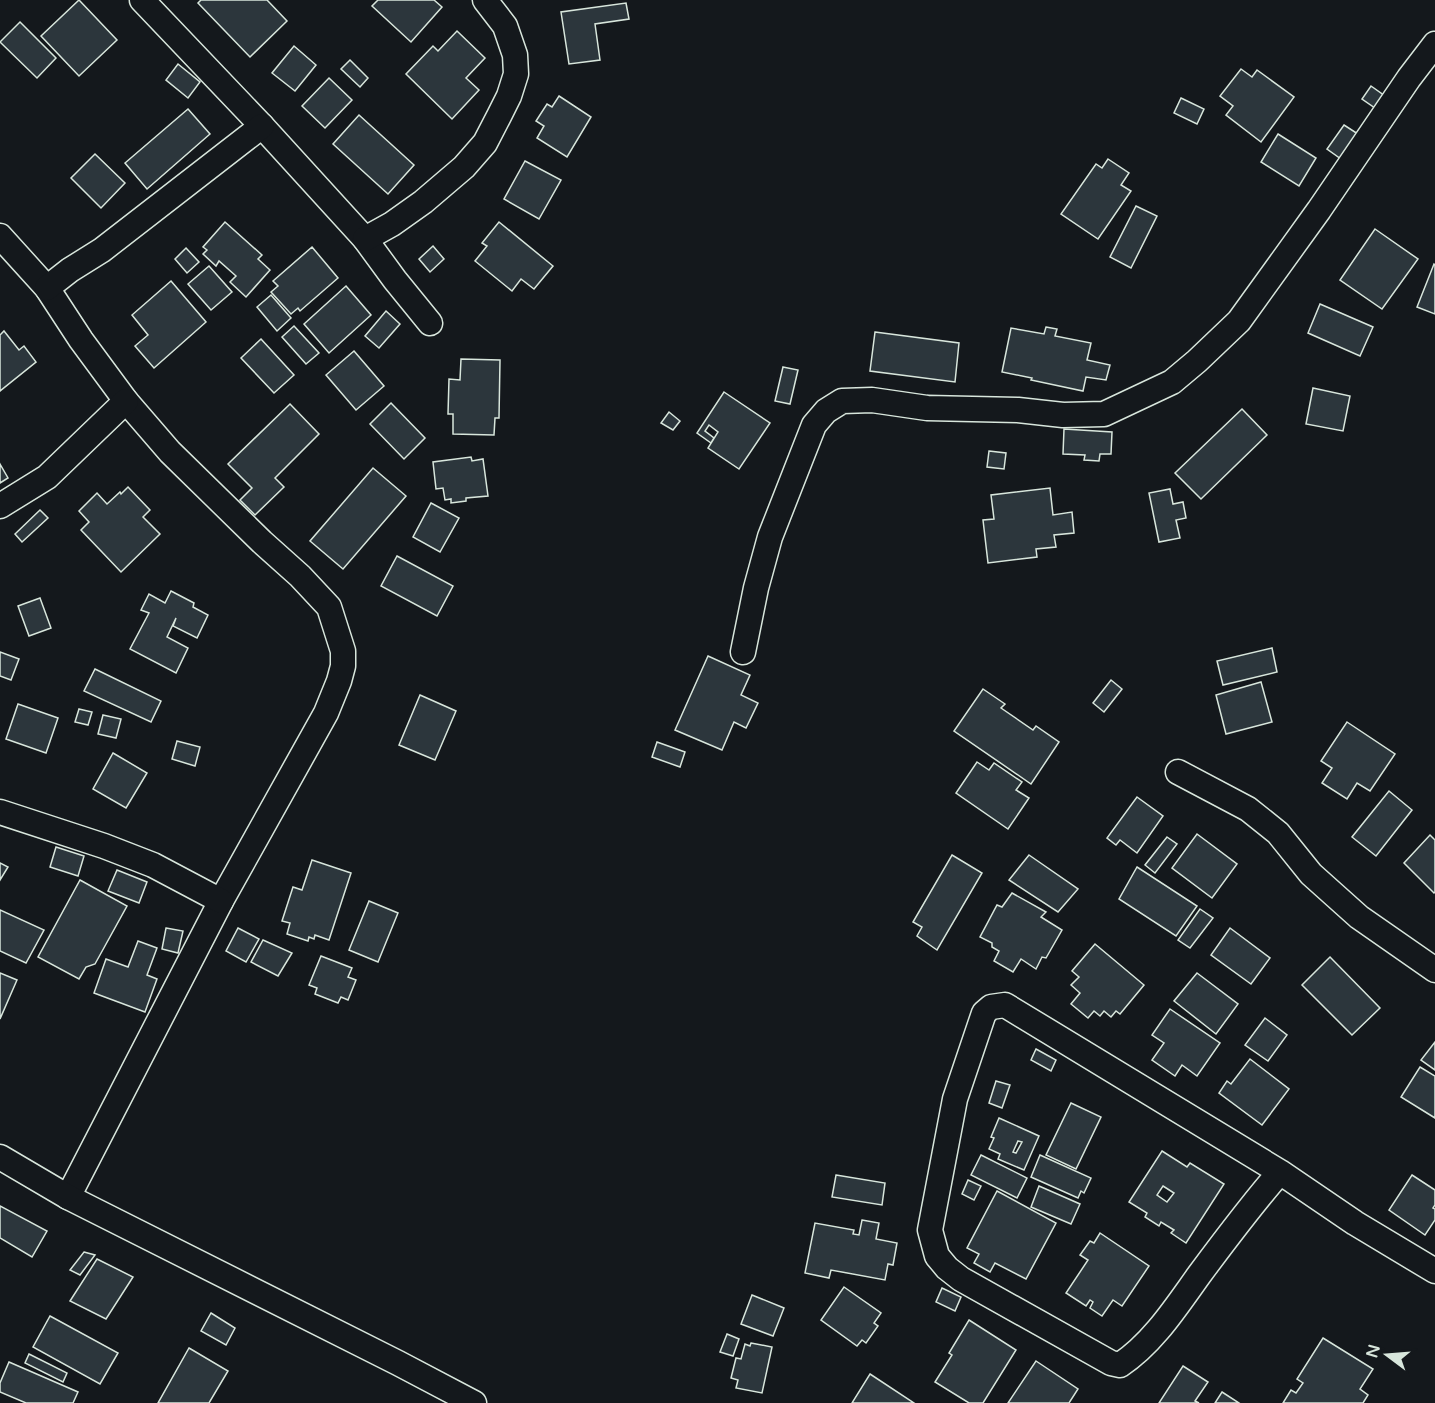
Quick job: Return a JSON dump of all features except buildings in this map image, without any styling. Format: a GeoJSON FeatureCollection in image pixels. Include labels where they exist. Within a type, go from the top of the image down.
{"type":"FeatureCollection","features":[{"type":"Feature","properties":{"kind":"street"},"geometry":{"type":"LineString","coordinates":[[142,0],[365,238],[430,323]]}},
{"type":"Feature","properties":{"kind":"street"},"geometry":{"type":"LineString","coordinates":[[365,238],[392,224],[464,168],[485,143],[499,116],[516,74],[515,55],[505,26],[485,0]]}},
{"type":"Feature","properties":{"kind":"street"},"geometry":{"type":"LineString","coordinates":[[743,652],[756,588],[770,537],[814,425],[826,411],[842,401],[872,400],[927,408],[1017,410],[1063,415],[1104,414],[1172,382],[1239,321],[1435,44]]}},
{"type":"Feature","properties":{"kind":"street"},"geometry":{"type":"LineString","coordinates":[[47,288],[102,250],[262,126]]}},
{"type":"Feature","properties":{"kind":"street"},"geometry":{"type":"LineString","coordinates":[[0,236],[47,288],[81,340],[126,401],[170,452],[300,576],[329,607],[343,651],[343,666],[339,681],[326,713],[221,901],[68,1197]]}},
{"type":"Feature","properties":{"kind":"street"},"geometry":{"type":"LineString","coordinates":[[0,506],[47,477],[126,401]]}},
{"type":"Feature","properties":{"kind":"street"},"geometry":{"type":"LineString","coordinates":[[1178,772],[1248,809],[1278,833],[1311,874],[1359,917],[1435,970]]}},
{"type":"Feature","properties":{"kind":"street"},"geometry":{"type":"LineString","coordinates":[[0,812],[104,846],[153,865],[221,901]]}},
{"type":"Feature","properties":{"kind":"street"},"geometry":{"type":"LineString","coordinates":[[1280,1172],[1239,1221],[1160,1328],[1120,1365],[1111,1363],[961,1279],[937,1256],[930,1230],[955,1099],[984,1013],[991,1006],[1005,1005],[1280,1172],[1355,1223],[1435,1271]]}},
{"type":"Feature","properties":{"kind":"street"},"geometry":{"type":"LineString","coordinates":[[0,1157],[68,1197],[474,1403]]}}]}
